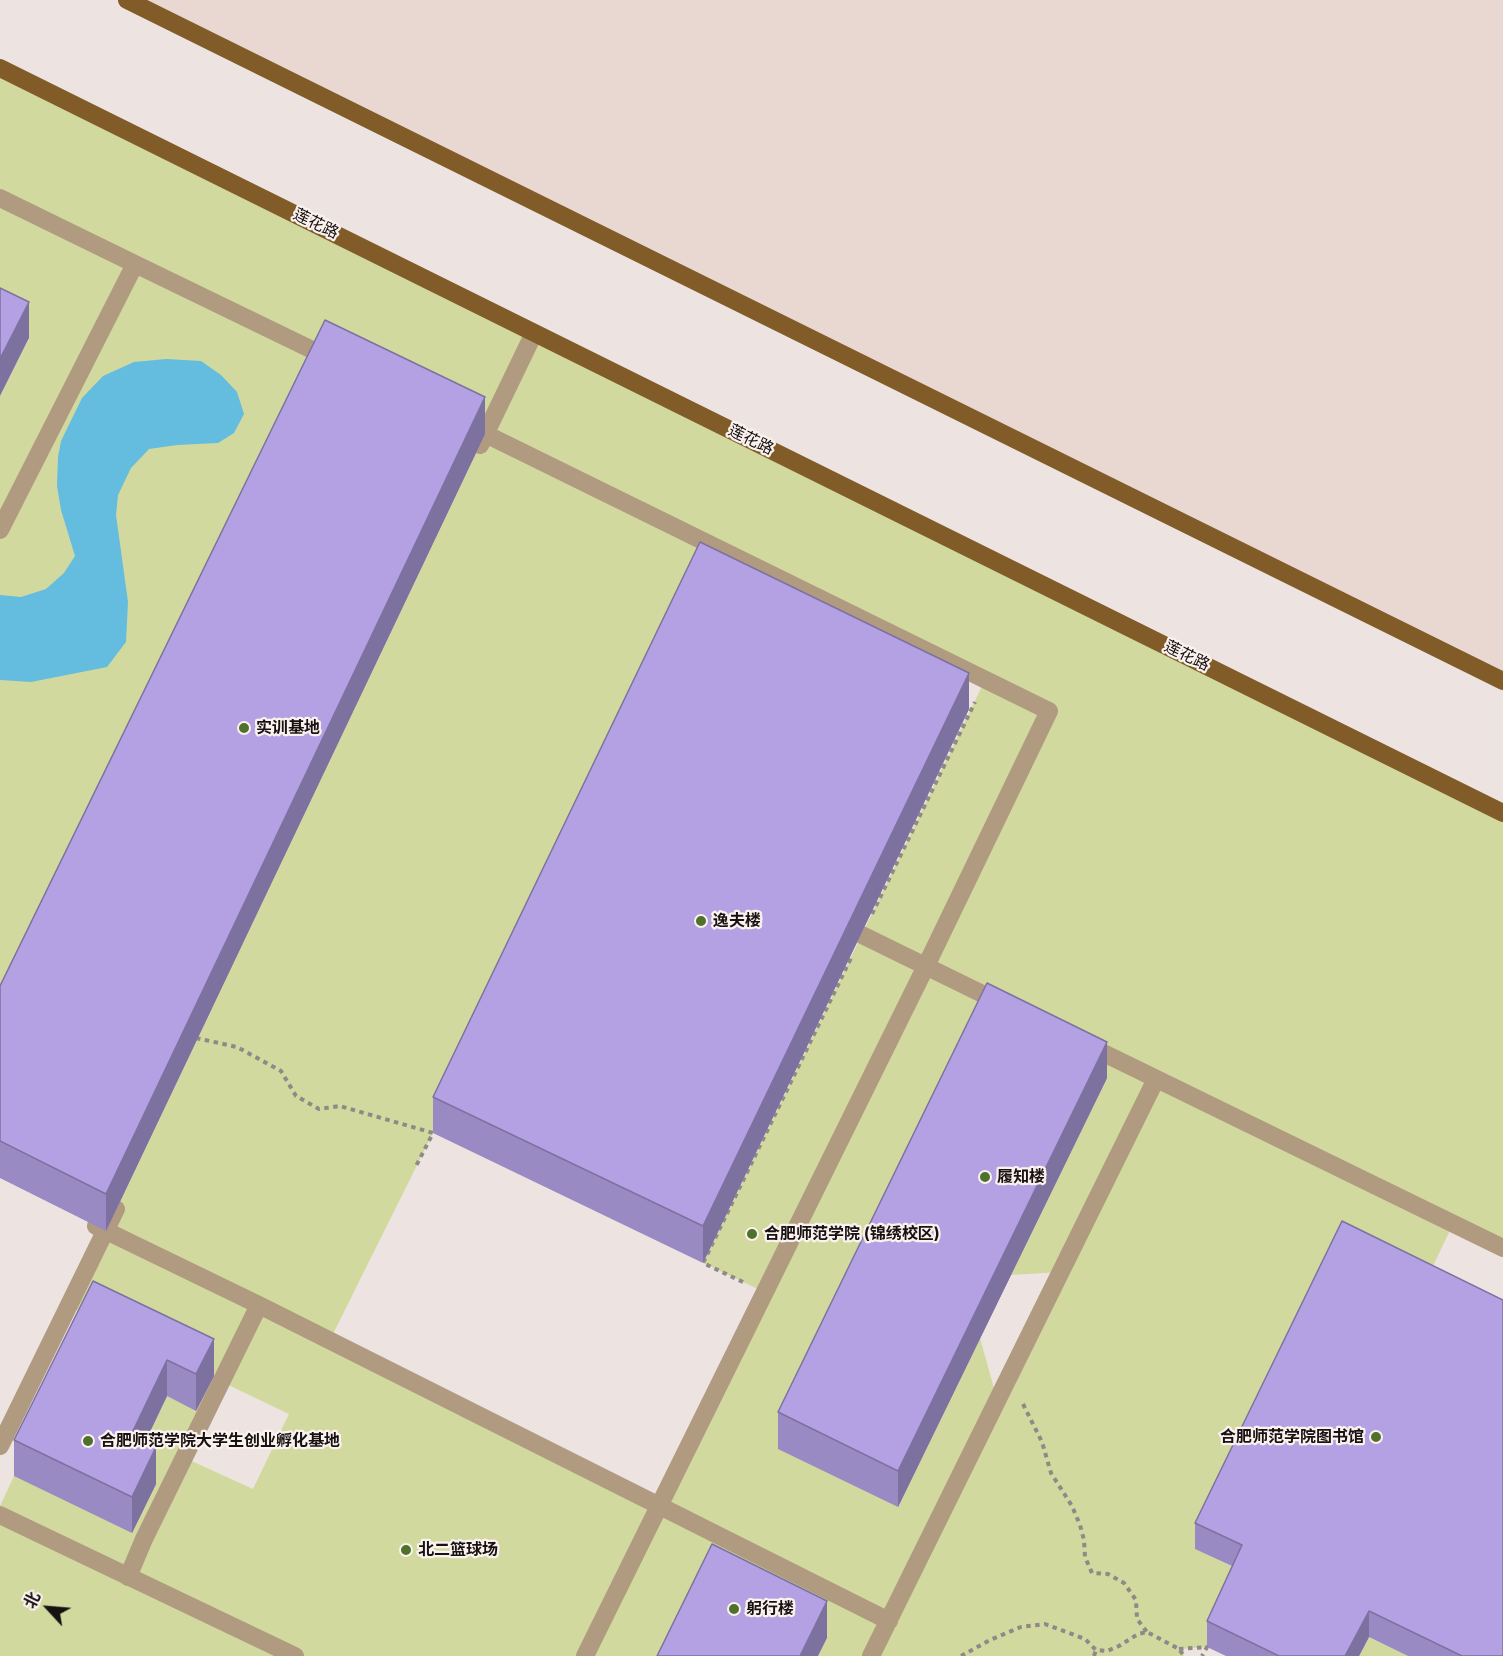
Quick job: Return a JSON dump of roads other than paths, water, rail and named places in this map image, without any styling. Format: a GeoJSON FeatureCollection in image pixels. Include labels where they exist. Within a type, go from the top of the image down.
{"type":"FeatureCollection","features":[{"type":"Feature","properties":{"kind":"main road"},"geometry":{"type":"LineString","coordinates":[[127,0],[1503,681]]}},
{"type":"Feature","properties":{"kind":"main road","name":"莲花路"},"geometry":{"type":"LineString","coordinates":[[0,68],[1503,813]]}},
{"type":"Feature","properties":{"kind":"street"},"geometry":{"type":"LineString","coordinates":[[0,198],[346,367]]}},
{"type":"Feature","properties":{"kind":"street"},"geometry":{"type":"LineString","coordinates":[[0,530],[135,264]]}},
{"type":"Feature","properties":{"kind":"street"},"geometry":{"type":"LineString","coordinates":[[475,456],[534,333]]}},
{"type":"Feature","properties":{"kind":"street"},"geometry":{"type":"LineString","coordinates":[[443,413],[1049,711],[926,966],[585,1656]]}},
{"type":"Feature","properties":{"kind":"street"},"geometry":{"type":"LineString","coordinates":[[862,935],[1020,1012]]}},
{"type":"Feature","properties":{"kind":"street"},"geometry":{"type":"LineString","coordinates":[[1072,1038],[1503,1248]]}},
{"type":"Feature","properties":{"kind":"street"},"geometry":{"type":"LineString","coordinates":[[871,1656],[1156,1079]]}},
{"type":"Feature","properties":{"kind":"street"},"geometry":{"type":"LineString","coordinates":[[0,1446],[126,1188]]}},
{"type":"Feature","properties":{"kind":"street"},"geometry":{"type":"LineString","coordinates":[[85,1220],[889,1621]]}},
{"type":"Feature","properties":{"kind":"street"},"geometry":{"type":"LineString","coordinates":[[128,1577],[144,1539],[259,1305]]}},
{"type":"Feature","properties":{"kind":"street"},"geometry":{"type":"LineString","coordinates":[[0,1515],[295,1656]]}},
{"type":"Feature","properties":{"kind":"water"},"geometry":{"type":"Polygon","coordinates":[[[166,359],[201,361],[221,375],[237,392],[244,414],[234,433],[218,443],[149,449],[131,468],[118,495],[116,515],[128,602],[126,642],[107,667],[31,682],[0,680],[0,595],[21,597],[46,589],[64,573],[75,556],[61,510],[57,486],[58,457],[61,441],[82,398],[103,376],[134,362],[166,359]]]}},
{"type":"Feature","properties":{"kind":"place","name":"实训基地"},"geometry":{"type":"Point","coordinates":[244,728]}},
{"type":"Feature","properties":{"kind":"place","name":"逸夫楼"},"geometry":{"type":"Point","coordinates":[701,921]}},
{"type":"Feature","properties":{"kind":"place","name":"履知楼"},"geometry":{"type":"Point","coordinates":[985,1177]}},
{"type":"Feature","properties":{"kind":"place","name":"合肥师范学院 (锦绣校区)"},"geometry":{"type":"Point","coordinates":[752,1234]}},
{"type":"Feature","properties":{"kind":"place","name":"合肥师范学院图书馆"},"geometry":{"type":"Point","coordinates":[1376,1437]}},
{"type":"Feature","properties":{"kind":"place","name":"合肥师范学院大学生创业孵化基地"},"geometry":{"type":"Point","coordinates":[88,1441]}},
{"type":"Feature","properties":{"kind":"place","name":"北二篮球场"},"geometry":{"type":"Point","coordinates":[406,1550]}},
{"type":"Feature","properties":{"kind":"place","name":"躬行楼"},"geometry":{"type":"Point","coordinates":[734,1609]}}]}
